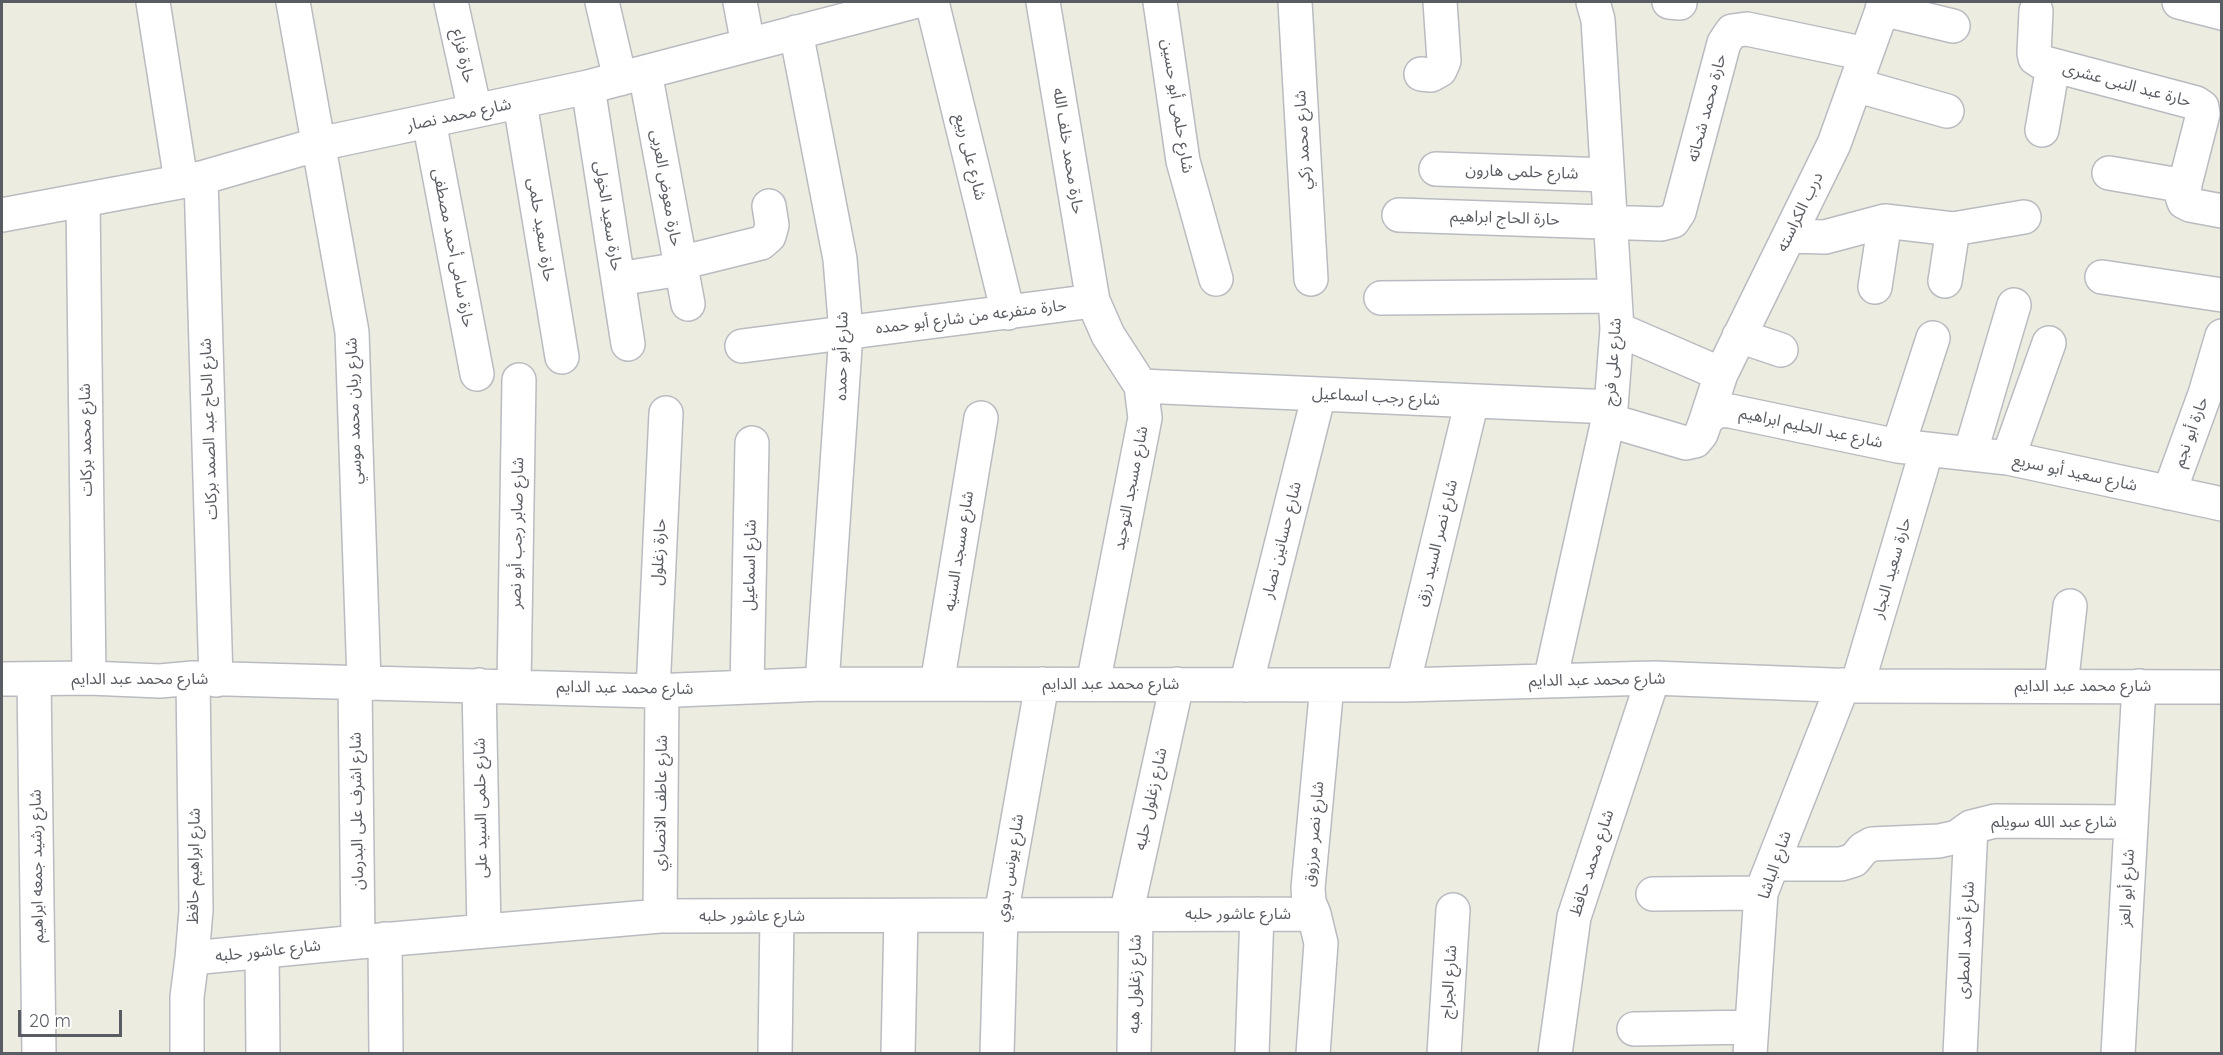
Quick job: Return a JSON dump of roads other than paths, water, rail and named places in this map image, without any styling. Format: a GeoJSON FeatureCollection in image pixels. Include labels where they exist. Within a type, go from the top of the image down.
{"type":"FeatureCollection","features":[{"type":"Feature","properties":{"kind":"street","name":"شارع الحاج عبد الصمد بركات"},"geometry":{"type":"LineString","coordinates":[[153,2],[191,180],[205,679]]}},
{"type":"Feature","properties":{"kind":"street","name":"شارع ريان محمد موسي"},"geometry":{"type":"LineString","coordinates":[[293,2],[351,332],[360,681]]}},
{"type":"Feature","properties":{"kind":"street","name":"حارة فزاع"},"geometry":{"type":"LineString","coordinates":[[451,2],[475,111]]}},
{"type":"Feature","properties":{"kind":"street","name":"حارة معوض العربى"},"geometry":{"type":"LineString","coordinates":[[602,2],[633,75],[681,266],[688,304]]}},
{"type":"Feature","properties":{"kind":"street"},"geometry":{"type":"LineString","coordinates":[[740,2],[748,45]]}},
{"type":"Feature","properties":{"kind":"street","name":"شارع على ربيع"},"geometry":{"type":"LineString","coordinates":[[932,2],[1008,313]]}},
{"type":"Feature","properties":{"kind":"street","name":"حارة محمد خلف الله"},"geometry":{"type":"LineString","coordinates":[[1043,2],[1093,302]]}},
{"type":"Feature","properties":{"kind":"street","name":"شارع حلمى أبو حسين"},"geometry":{"type":"LineString","coordinates":[[1160,2],[1183,161],[1216,279]]}},
{"type":"Feature","properties":{"kind":"street","name":"شارع محمد زكي"},"geometry":{"type":"LineString","coordinates":[[1295,2],[1311,279]]}},
{"type":"Feature","properties":{"kind":"street"},"geometry":{"type":"LineString","coordinates":[[1421,74],[1431,75],[1440,70],[1444,61],[1440,2]]}},
{"type":"Feature","properties":{"kind":"street","name":"شارع على فرج"},"geometry":{"type":"LineString","coordinates":[[1550,681],[1609,413],[1617,329],[1598,20],[1593,2]]}},
{"type":"Feature","properties":{"kind":"street"},"geometry":{"type":"LineString","coordinates":[[2179,2],[2222,13]]}},
{"type":"Feature","properties":{"kind":"street","name":"شارع محمد نصار"},"geometry":{"type":"LineString","coordinates":[[2,215],[191,180],[319,144],[588,87],[897,3]]}},
{"type":"Feature","properties":{"kind":"street"},"geometry":{"type":"LineString","coordinates":[[1884,3],[1953,26]]}},
{"type":"Feature","properties":{"kind":"street","name":"درب الكراسته"},"geometry":{"type":"LineString","coordinates":[[1706,420],[1721,374],[1834,144],[1884,3]]}},
{"type":"Feature","properties":{"kind":"street","name":"حارة عبد النبى عشرى"},"geometry":{"type":"LineString","coordinates":[[2036,11],[2035,58],[2053,66],[2196,103],[2202,107],[2203,114],[2185,186]]}},
{"type":"Feature","properties":{"kind":"street","name":"حارة محمد شحاته"},"geometry":{"type":"LineString","coordinates":[[1611,222],[1660,224],[1673,221],[1679,212],[1724,43],[1732,31],[1747,29],[1866,54]]}},
{"type":"Feature","properties":{"kind":"street","name":"شارع أبو حمده"},"geometry":{"type":"LineString","coordinates":[[796,32],[840,259],[846,333],[822,684]]}},
{"type":"Feature","properties":{"kind":"street"},"geometry":{"type":"LineString","coordinates":[[2042,130],[2053,66]]}},
{"type":"Feature","properties":{"kind":"street"},"geometry":{"type":"LineString","coordinates":[[1855,85],[1947,111]]}},
{"type":"Feature","properties":{"kind":"street","name":"حارة سعيد الخولى"},"geometry":{"type":"LineString","coordinates":[[588,87],[628,344]]}},
{"type":"Feature","properties":{"kind":"street","name":"حارة سعيد حلمى"},"geometry":{"type":"LineString","coordinates":[[520,102],[562,357]]}},
{"type":"Feature","properties":{"kind":"street","name":"حارة سامى أحمد مصطفى"},"geometry":{"type":"LineString","coordinates":[[429,121],[477,374]]}},
{"type":"Feature","properties":{"kind":"street","name":"شارع حلمى هارون"},"geometry":{"type":"LineString","coordinates":[[1436,169],[1607,175]]}},
{"type":"Feature","properties":{"kind":"street"},"geometry":{"type":"LineString","coordinates":[[2109,174],[2185,186],[2182,196],[2184,202],[2222,211]]}},
{"type":"Feature","properties":{"kind":"street","name":"شارع محمد بركات"},"geometry":{"type":"LineString","coordinates":[[83,201],[89,678]]}},
{"type":"Feature","properties":{"kind":"street"},"geometry":{"type":"LineString","coordinates":[[618,279],[681,266],[761,243],[769,236],[772,225],[769,206]]}},
{"type":"Feature","properties":{"kind":"street","name":"حارة الحاج ابراهيم"},"geometry":{"type":"LineString","coordinates":[[1399,215],[1611,222]]}},
{"type":"Feature","properties":{"kind":"street"},"geometry":{"type":"LineString","coordinates":[[1789,236],[1825,237],[1885,221],[1953,229],[2024,217]]}},
{"type":"Feature","properties":{"kind":"street"},"geometry":{"type":"LineString","coordinates":[[1875,287],[1885,221]]}},
{"type":"Feature","properties":{"kind":"street"},"geometry":{"type":"LineString","coordinates":[[1945,281],[1953,229]]}},
{"type":"Feature","properties":{"kind":"street"},"geometry":{"type":"LineString","coordinates":[[2102,277],[2222,295]]}},
{"type":"Feature","properties":{"kind":"street"},"geometry":{"type":"LineString","coordinates":[[1381,298],[1615,296]]}},
{"type":"Feature","properties":{"kind":"street","name":"حارة متفرعه من شارع أبو حمده"},"geometry":{"type":"LineString","coordinates":[[742,346],[1093,302]]}},
{"type":"Feature","properties":{"kind":"street","name":"شارع مسجد التوحيد"},"geometry":{"type":"LineString","coordinates":[[1093,302],[1108,335],[1141,386],[1145,418],[1093,684]]}},
{"type":"Feature","properties":{"kind":"street"},"geometry":{"type":"LineString","coordinates":[[1970,454],[2014,306]]}},
{"type":"Feature","properties":{"kind":"street"},"geometry":{"type":"LineString","coordinates":[[1617,329],[1721,374]]}},
{"type":"Feature","properties":{"kind":"street"},"geometry":{"type":"LineString","coordinates":[[1739,336],[1781,350]]}},
{"type":"Feature","properties":{"kind":"street","name":"حارة أبو نجم"},"geometry":{"type":"LineString","coordinates":[[2169,493],[2205,394],[2222,336]]}},
{"type":"Feature","properties":{"kind":"street","name":"حارة سعيد النجار"},"geometry":{"type":"LineString","coordinates":[[1850,686],[1912,448],[1933,338]]}},
{"type":"Feature","properties":{"kind":"street"},"geometry":{"type":"LineString","coordinates":[[2008,458],[2049,344]]}},
{"type":"Feature","properties":{"kind":"street","name":"شارع صابر رجب أبو نصر"},"geometry":{"type":"LineString","coordinates":[[514,686],[519,380]]}},
{"type":"Feature","properties":{"kind":"street","name":"شارع رجب اسماعيل"},"geometry":{"type":"LineString","coordinates":[[1141,386],[1472,401],[1609,413]]}},
{"type":"Feature","properties":{"kind":"street","name":"شارع حسانين نصار"},"geometry":{"type":"LineString","coordinates":[[1246,685],[1319,394]]}},
{"type":"Feature","properties":{"kind":"street","name":"شارع نصر السيد رزق"},"geometry":{"type":"LineString","coordinates":[[1402,685],[1472,401]]}},
{"type":"Feature","properties":{"kind":"street","name":"شارع عبد الحليم ابراهيم"},"geometry":{"type":"LineString","coordinates":[[1706,420],[1717,410],[1730,411],[1912,448]]}},
{"type":"Feature","properties":{"kind":"street","name":"حارة زغلول"},"geometry":{"type":"LineString","coordinates":[[658,691],[666,413]]}},
{"type":"Feature","properties":{"kind":"street"},"geometry":{"type":"LineString","coordinates":[[1609,413],[1686,443],[1695,441],[1701,434],[1706,420]]}},
{"type":"Feature","properties":{"kind":"street","name":"شارع مسجد السنيه"},"geometry":{"type":"LineString","coordinates":[[937,684],[981,418]]}},
{"type":"Feature","properties":{"kind":"street","name":"شارع اسماعيل"},"geometry":{"type":"LineString","coordinates":[[747,687],[752,443]]}},
{"type":"Feature","properties":{"kind":"street","name":"شارع سعيد أبو سريع"},"geometry":{"type":"LineString","coordinates":[[1912,448],[2008,458],[2222,504]]}},
{"type":"Feature","properties":{"kind":"street"},"geometry":{"type":"LineString","coordinates":[[2061,686],[2070,606]]}},
{"type":"Feature","properties":{"kind":"street","name":"شارع محمد عبد الدايم"},"geometry":{"type":"LineString","coordinates":[[2,679],[360,681],[658,691],[822,684],[1402,685],[1653,678],[1850,686],[2222,687]]}},
{"type":"Feature","properties":{"kind":"street","name":"شارع محمد حافظ"},"geometry":{"type":"LineString","coordinates":[[1555,1053],[1574,917],[1653,678]]}},
{"type":"Feature","properties":{"kind":"street","name":"شارع ابراهيم حافظ"},"geometry":{"type":"LineString","coordinates":[[187,1053],[187,997],[196,910],[205,679]]}},
{"type":"Feature","properties":{"kind":"street","name":"شارع رشيد جمعه ابراهيم"},"geometry":{"type":"LineString","coordinates":[[34,680],[39,1053]]}},
{"type":"Feature","properties":{"kind":"street","name":"شارع اشرف على البدرمان"},"geometry":{"type":"LineString","coordinates":[[360,681],[371,940],[386,1053]]}},
{"type":"Feature","properties":{"kind":"street","name":"شارع يونس بدوي"},"geometry":{"type":"LineString","coordinates":[[997,1053],[1001,915],[1042,684]]}},
{"type":"Feature","properties":{"kind":"street","name":"شارع زغلول حلبه"},"geometry":{"type":"LineString","coordinates":[[1131,914],[1177,684]]}},
{"type":"Feature","properties":{"kind":"street","name":"شارع حلمى السيد على"},"geometry":{"type":"LineString","coordinates":[[479,685],[484,931]]}},
{"type":"Feature","properties":{"kind":"street","name":"شارع نصر مرزوق"},"geometry":{"type":"LineString","coordinates":[[1313,1053],[1321,943],[1309,902],[1308,888],[1327,685]]}},
{"type":"Feature","properties":{"kind":"street","name":"شارع الباشا"},"geometry":{"type":"LineString","coordinates":[[1751,1040],[1767,878],[1850,686]]}},
{"type":"Feature","properties":{"kind":"street","name":"شارع أبو العز"},"geometry":{"type":"LineString","coordinates":[[2118,1053],[2139,686]]}},
{"type":"Feature","properties":{"kind":"street","name":"شارع عاطف الانصاري"},"geometry":{"type":"LineString","coordinates":[[658,691],[660,916]]}},
{"type":"Feature","properties":{"kind":"street","name":"شارع عبد الله سويلم"},"geometry":{"type":"LineString","coordinates":[[1653,894],[1767,878],[1841,864],[1854,860],[1863,849],[1872,844],[1939,841],[1957,837],[1971,827],[1995,821],[2131,822]]}},
{"type":"Feature","properties":{"kind":"street","name":"شارع أحمد المطرى"},"geometry":{"type":"LineString","coordinates":[[1960,1053],[1971,827]]}},
{"type":"Feature","properties":{"kind":"street","name":"شارع الجراج"},"geometry":{"type":"LineString","coordinates":[[1444,1053],[1453,910]]}},
{"type":"Feature","properties":{"kind":"street","name":"شارع زغلول هبه"},"geometry":{"type":"LineString","coordinates":[[1131,914],[1134,1053]]}},
{"type":"Feature","properties":{"kind":"street"},"geometry":{"type":"LineString","coordinates":[[1252,1053],[1257,914]]}},
{"type":"Feature","properties":{"kind":"street","name":"شارع عاشور حلبه"},"geometry":{"type":"LineString","coordinates":[[192,958],[371,940],[660,916],[1314,914]]}},
{"type":"Feature","properties":{"kind":"street"},"geometry":{"type":"LineString","coordinates":[[898,1053],[901,915]]}},
{"type":"Feature","properties":{"kind":"street"},"geometry":{"type":"LineString","coordinates":[[775,1053],[777,916]]}},
{"type":"Feature","properties":{"kind":"street"},"geometry":{"type":"LineString","coordinates":[[262,951],[263,1053]]}},
{"type":"Feature","properties":{"kind":"street"},"geometry":{"type":"LineString","coordinates":[[1635,1029],[1751,1040]]}}]}
